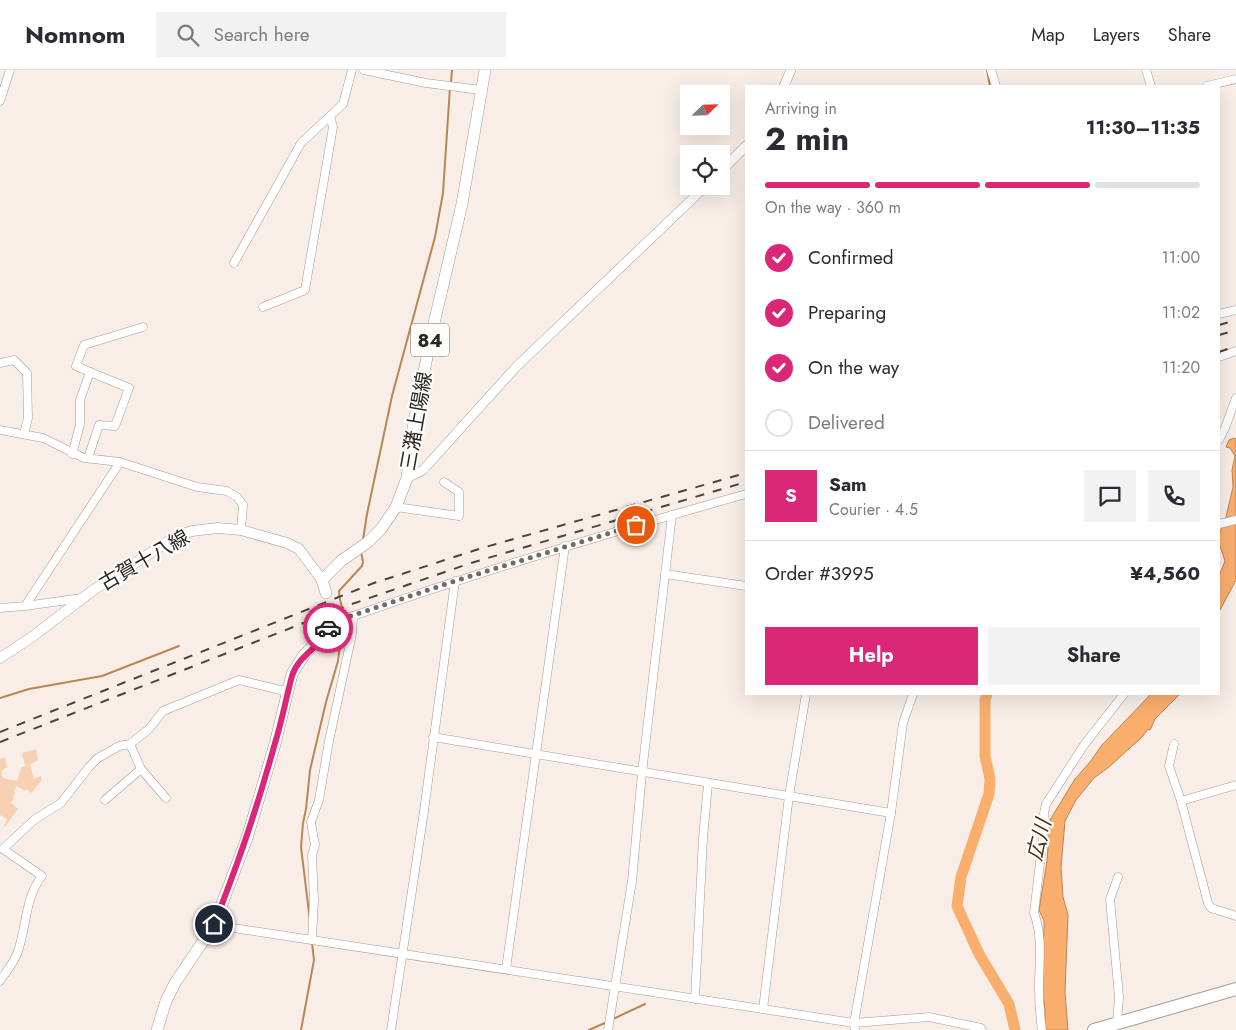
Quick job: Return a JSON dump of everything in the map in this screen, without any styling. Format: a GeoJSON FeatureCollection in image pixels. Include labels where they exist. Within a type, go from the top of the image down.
{"type":"FeatureCollection","features":[{"type":"Feature","properties":{"kind":"highway"},"geometry":{"type":"LineString","coordinates":[[1094,1030],[1236,989]]}},
{"type":"Feature","properties":{"kind":"main road","name":"三潴上陽線"},"geometry":{"type":"LineString","coordinates":[[322,580],[334,568],[374,538],[396,507],[407,478],[414,422],[432,332],[462,204],[485,70]]}},
{"type":"Feature","properties":{"kind":"main road","name":"古賀十八線"},"geometry":{"type":"LineString","coordinates":[[0,658],[36,634],[82,598],[176,537],[192,531],[205,529],[241,530],[287,543],[300,549],[322,580]]}},
{"type":"Feature","properties":{"kind":"main road"},"geometry":{"type":"LineString","coordinates":[[322,580],[326,593]]}},
{"type":"Feature","properties":{"kind":"main road"},"geometry":{"type":"LineString","coordinates":[[157,1030],[166,1000],[175,983],[214,924],[247,838],[289,692],[292,674],[304,656],[324,638],[332,614],[330,609]]}},
{"type":"Feature","properties":{"kind":"street"},"geometry":{"type":"LineString","coordinates":[[0,101],[10,70]]}},
{"type":"Feature","properties":{"kind":"street"},"geometry":{"type":"LineString","coordinates":[[234,263],[301,143],[343,104],[352,70]]}},
{"type":"Feature","properties":{"kind":"street"},"geometry":{"type":"LineString","coordinates":[[364,70],[426,83],[481,90]]}},
{"type":"Feature","properties":{"kind":"street"},"geometry":{"type":"LineString","coordinates":[[784,85],[791,70]]}},
{"type":"Feature","properties":{"kind":"street"},"geometry":{"type":"LineString","coordinates":[[991,70],[996,85]]}},
{"type":"Feature","properties":{"kind":"street"},"geometry":{"type":"LineString","coordinates":[[1146,70],[1150,85]]}},
{"type":"Feature","properties":{"kind":"street"},"geometry":{"type":"LineString","coordinates":[[1211,85],[1236,79]]}},
{"type":"Feature","properties":{"kind":"street"},"geometry":{"type":"LineString","coordinates":[[263,307],[304,290],[333,128],[330,116]]}},
{"type":"Feature","properties":{"kind":"street"},"geometry":{"type":"LineString","coordinates":[[730,162],[745,147]]}},
{"type":"Feature","properties":{"kind":"street"},"geometry":{"type":"LineString","coordinates":[[407,478],[423,470],[516,367],[697,195]]}},
{"type":"Feature","properties":{"kind":"street"},"geometry":{"type":"LineString","coordinates":[[1220,314],[1236,310]]}},
{"type":"Feature","properties":{"kind":"street"},"geometry":{"type":"LineString","coordinates":[[88,458],[99,425],[115,426],[129,388],[76,366],[84,345],[143,326]]}},
{"type":"Feature","properties":{"kind":"street"},"geometry":{"type":"LineString","coordinates":[[1220,356],[1236,351]]}},
{"type":"Feature","properties":{"kind":"street"},"geometry":{"type":"LineString","coordinates":[[0,363],[14,360],[27,373],[28,418],[24,434]]}},
{"type":"Feature","properties":{"kind":"street"},"geometry":{"type":"LineString","coordinates":[[72,454],[80,425],[80,400],[90,372]]}},
{"type":"Feature","properties":{"kind":"street"},"geometry":{"type":"LineString","coordinates":[[1220,438],[1236,398]]}},
{"type":"Feature","properties":{"kind":"street"},"geometry":{"type":"LineString","coordinates":[[0,430],[43,438],[72,454],[120,462],[198,487],[227,491],[237,497],[243,505],[241,530]]}},
{"type":"Feature","properties":{"kind":"street"},"geometry":{"type":"LineString","coordinates":[[25,606],[120,462]]}},
{"type":"Feature","properties":{"kind":"street"},"geometry":{"type":"LineString","coordinates":[[396,507],[459,516],[459,492],[444,482]]}},
{"type":"Feature","properties":{"kind":"street"},"geometry":{"type":"LineString","coordinates":[[330,623],[565,546],[745,494]]}},
{"type":"Feature","properties":{"kind":"street"},"geometry":{"type":"LineString","coordinates":[[608,1030],[632,881],[642,773],[672,515]]}},
{"type":"Feature","properties":{"kind":"street"},"geometry":{"type":"LineString","coordinates":[[1220,524],[1236,520]]}},
{"type":"Feature","properties":{"kind":"street"},"geometry":{"type":"LineString","coordinates":[[506,969],[565,546]]}},
{"type":"Feature","properties":{"kind":"street"},"geometry":{"type":"LineString","coordinates":[[665,574],[745,586]]}},
{"type":"Feature","properties":{"kind":"street"},"geometry":{"type":"LineString","coordinates":[[391,1030],[455,581]]}},
{"type":"Feature","properties":{"kind":"street"},"geometry":{"type":"LineString","coordinates":[[0,608],[82,598]]}},
{"type":"Feature","properties":{"kind":"street"},"geometry":{"type":"LineString","coordinates":[[312,940],[314,900],[312,855],[315,845],[311,822],[319,800],[329,741],[352,634],[353,616]]}},
{"type":"Feature","properties":{"kind":"street"},"geometry":{"type":"LineString","coordinates":[[0,981],[17,954],[30,900],[37,882],[42,876],[3,849],[34,820],[61,802],[98,758],[119,746],[130,744],[149,728],[163,711],[231,682],[240,680],[289,692]]}},
{"type":"Feature","properties":{"kind":"street"},"geometry":{"type":"LineString","coordinates":[[763,1009],[789,796],[806,695]]}},
{"type":"Feature","properties":{"kind":"street"},"geometry":{"type":"LineString","coordinates":[[855,1026],[891,813],[903,723],[913,695]]}},
{"type":"Feature","properties":{"kind":"street"},"geometry":{"type":"LineString","coordinates":[[1042,1030],[1039,988],[1040,934],[1034,913],[1046,804],[1084,745],[1123,695]]}},
{"type":"Feature","properties":{"kind":"street"},"geometry":{"type":"LineString","coordinates":[[433,737],[891,813]]}},
{"type":"Feature","properties":{"kind":"street"},"geometry":{"type":"LineString","coordinates":[[130,744],[141,769],[166,798]]}},
{"type":"Feature","properties":{"kind":"street"},"geometry":{"type":"LineString","coordinates":[[1174,744],[1169,766],[1181,801],[1208,903],[1211,908],[1236,916]]}},
{"type":"Feature","properties":{"kind":"street"},"geometry":{"type":"LineString","coordinates":[[105,800],[141,769]]}},
{"type":"Feature","properties":{"kind":"street"},"geometry":{"type":"LineString","coordinates":[[695,999],[702,838],[708,784]]}},
{"type":"Feature","properties":{"kind":"street"},"geometry":{"type":"LineString","coordinates":[[1181,801],[1236,785]]}},
{"type":"Feature","properties":{"kind":"street"},"geometry":{"type":"LineString","coordinates":[[1110,1026],[1119,997],[1110,899],[1118,877]]}},
{"type":"Feature","properties":{"kind":"street"},"geometry":{"type":"LineString","coordinates":[[214,924],[763,1009],[855,1026],[929,1017],[981,1028],[982,1030]]}},
{"type":"Feature","properties":{"kind":"shaded area"},"geometry":{"type":"Polygon","coordinates":[[[1236,439],[1236,580],[1220,610],[1220,574],[1225,561],[1220,546],[1220,532],[1226,517],[1233,487],[1232,470],[1235,456],[1230,448],[1226,447],[1229,440],[1236,439]]]}},
{"type":"Feature","properties":{"kind":"shaded area"},"geometry":{"type":"Polygon","coordinates":[[[1150,695],[1179,695],[1155,719],[1150,730],[1148,729],[1142,737],[1109,767],[1094,778],[1076,800],[1065,821],[1061,867],[1063,897],[1068,915],[1065,992],[1068,1030],[1045,1030],[1041,976],[1044,921],[1039,910],[1047,861],[1050,820],[1075,779],[1102,745],[1150,695]]]}},
{"type":"Feature","properties":{"kind":"shaded area"},"geometry":{"type":"Polygon","coordinates":[[[36,749],[38,760],[30,765],[34,779],[41,776],[42,780],[31,793],[27,789],[25,791],[17,786],[11,803],[18,809],[4,828],[7,819],[0,815],[0,759],[5,757],[7,767],[1,771],[3,778],[17,781],[21,768],[25,766],[22,753],[36,749]]]}},
{"type":"Feature","properties":{"kind":"waterway"},"geometry":{"type":"LineString","coordinates":[[451,83],[452,70]]}},
{"type":"Feature","properties":{"kind":"waterway"},"geometry":{"type":"LineString","coordinates":[[987,70],[990,85]]}},
{"type":"Feature","properties":{"kind":"waterway"},"geometry":{"type":"LineString","coordinates":[[363,540],[392,396],[435,237],[443,193],[450,87]]}},
{"type":"Feature","properties":{"kind":"waterway"},"geometry":{"type":"LineString","coordinates":[[343,616],[339,591],[362,566],[361,552]]}},
{"type":"Feature","properties":{"kind":"waterway"},"geometry":{"type":"LineString","coordinates":[[310,921],[301,847],[303,823],[310,770],[338,661],[343,621]]}},
{"type":"Feature","properties":{"kind":"waterway"},"geometry":{"type":"LineString","coordinates":[[0,698],[29,689],[102,676],[179,646]]}},
{"type":"Feature","properties":{"kind":"waterway"},"geometry":{"type":"LineString","coordinates":[[987,695],[985,700],[985,756],[990,779],[989,794],[961,877],[957,906],[979,954],[1009,1004],[1015,1030]]}},
{"type":"Feature","properties":{"kind":"waterway"},"geometry":{"type":"LineString","coordinates":[[959,916],[964,914]]}},
{"type":"Feature","properties":{"kind":"waterway"},"geometry":{"type":"LineString","coordinates":[[301,1030],[314,960],[312,943]]}},
{"type":"Feature","properties":{"kind":"waterway"},"geometry":{"type":"LineString","coordinates":[[613,1019],[645,1004]]}},
{"type":"Feature","properties":{"kind":"waterway"},"geometry":{"type":"LineString","coordinates":[[589,1030],[607,1022]]}},
{"type":"Feature","properties":{"kind":"railway"},"geometry":{"type":"LineString","coordinates":[[1220,325],[1236,320]]}},
{"type":"Feature","properties":{"kind":"railway"},"geometry":{"type":"LineString","coordinates":[[1220,335],[1236,330]]}},
{"type":"Feature","properties":{"kind":"railway"},"geometry":{"type":"LineString","coordinates":[[1220,352],[1236,346]]}},
{"type":"Feature","properties":{"kind":"railway"},"geometry":{"type":"LineString","coordinates":[[0,732],[374,583],[482,548],[745,473]]}},
{"type":"Feature","properties":{"kind":"railway"},"geometry":{"type":"LineString","coordinates":[[0,742],[352,604],[471,563],[745,482]]}},
{"type":"Feature","properties":{"kind":"way so far"},"geometry":{"type":"LineString","coordinates":[[328,628],[330,623],[455,581],[636,525]]}},
{"type":"Feature","properties":{"kind":"route"},"geometry":{"type":"LineString","coordinates":[[214,924],[247,838],[275,744],[292,674],[304,656],[324,638],[328,628]]}},
{"type":"Feature","properties":{"kind":"water label","name":"広川"},"geometry":{"type":"Point","coordinates":[1039,840]}}]}
